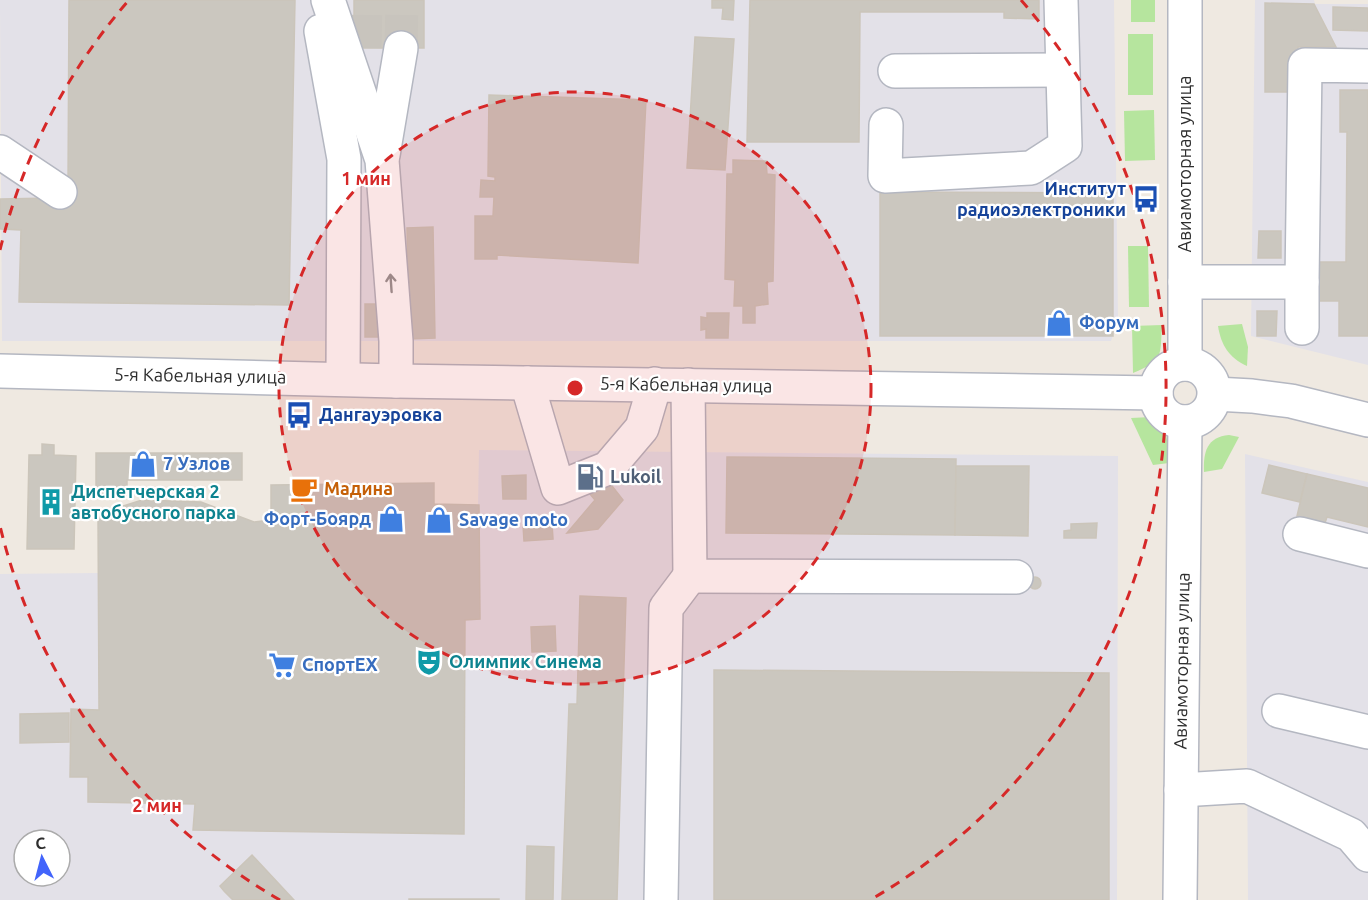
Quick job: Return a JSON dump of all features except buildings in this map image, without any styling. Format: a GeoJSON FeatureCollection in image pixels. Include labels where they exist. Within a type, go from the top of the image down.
{"type":"FeatureCollection","features":[{"type":"Feature","properties":{"kind":"street"},"geometry":{"type":"LineString","coordinates":[[315,0],[344,159],[343,379]]}},
{"type":"Feature","properties":{"kind":"street"},"geometry":{"type":"LineString","coordinates":[[328,0],[382,160]]}},
{"type":"Feature","properties":{"kind":"street"},"geometry":{"type":"LineString","coordinates":[[886,125],[885,176],[1031,168],[1065,146],[1061,0]]}},
{"type":"Feature","properties":{"kind":"street","name":"Авиамоторная улица"},"geometry":{"type":"LineString","coordinates":[[1185,0],[1185,364]]}},
{"type":"Feature","properties":{"kind":"street"},"geometry":{"type":"LineString","coordinates":[[383,48],[382,160],[396,341],[396,381]]}},
{"type":"Feature","properties":{"kind":"street"},"geometry":{"type":"LineString","coordinates":[[1302,328],[1305,65],[1368,66]]}},
{"type":"Feature","properties":{"kind":"street"},"geometry":{"type":"LineString","coordinates":[[895,71],[1062,70]]}},
{"type":"Feature","properties":{"kind":"street"},"geometry":{"type":"LineString","coordinates":[[0,152],[60,192]]}},
{"type":"Feature","properties":{"kind":"street"},"geometry":{"type":"LineString","coordinates":[[1185,282],[1302,282]]}},
{"type":"Feature","properties":{"kind":"street"},"geometry":{"type":"LineString","coordinates":[[1185,364],[1194,365],[1209,376],[1215,394],[1208,411],[1194,421],[1185,422],[1168,417],[1161,410],[1156,393],[1161,376],[1176,365],[1185,364]]}},
{"type":"Feature","properties":{"kind":"street","name":"5-я Кабельная улица"},"geometry":{"type":"LineString","coordinates":[[0,371],[396,381],[1156,393]]}},
{"type":"Feature","properties":{"kind":"street"},"geometry":{"type":"LineString","coordinates":[[527,383],[558,488],[608,468],[642,428],[655,384]]}},
{"type":"Feature","properties":{"kind":"street"},"geometry":{"type":"LineString","coordinates":[[661,900],[666,608],[690,576],[688,385]]}},
{"type":"Feature","properties":{"kind":"street"},"geometry":{"type":"LineString","coordinates":[[1215,394],[1291,401],[1368,420]]}},
{"type":"Feature","properties":{"kind":"street","name":"Авиамоторная улица"},"geometry":{"type":"LineString","coordinates":[[1180,900],[1185,422]]}},
{"type":"Feature","properties":{"kind":"street"},"geometry":{"type":"LineString","coordinates":[[1300,534],[1368,551]]}},
{"type":"Feature","properties":{"kind":"street"},"geometry":{"type":"LineString","coordinates":[[690,576],[1016,577]]}},
{"type":"Feature","properties":{"kind":"street"},"geometry":{"type":"LineString","coordinates":[[1279,711],[1368,732]]}},
{"type":"Feature","properties":{"kind":"street"},"geometry":{"type":"LineString","coordinates":[[1181,790],[1247,786],[1350,835],[1368,855]]}},
{"type":"Feature","properties":{"kind":"shaded area"},"geometry":{"type":"Polygon","coordinates":[[[0,0],[1114,0],[1118,321],[1111,341],[2,341],[0,0]]]}},
{"type":"Feature","properties":{"kind":"shaded area"},"geometry":{"type":"Polygon","coordinates":[[[1255,0],[1314,0],[1315,4],[1368,4],[1368,365],[1251,336],[1255,0]]]}},
{"type":"Feature","properties":{"kind":"shaded area"},"geometry":{"type":"Polygon","coordinates":[[[479,450],[1118,456],[1117,900],[0,900],[0,574],[98,573],[98,514],[142,500],[201,502],[254,522],[271,520],[271,485],[434,483],[434,504],[478,505],[479,450]]]}},
{"type":"Feature","properties":{"kind":"shaded area"},"geometry":{"type":"Polygon","coordinates":[[[1245,454],[1368,482],[1368,900],[1248,900],[1245,454]]]}},
{"type":"Feature","properties":{"kind":"green space"},"geometry":{"type":"Polygon","coordinates":[[[1131,0],[1155,0],[1155,22],[1131,22],[1131,0]]]}},
{"type":"Feature","properties":{"kind":"green space"},"geometry":{"type":"Polygon","coordinates":[[[1128,34],[1153,34],[1153,95],[1128,95],[1128,34]]]}},
{"type":"Feature","properties":{"kind":"green space"},"geometry":{"type":"Polygon","coordinates":[[[1154,110],[1155,160],[1125,161],[1124,111],[1154,110]]]}},
{"type":"Feature","properties":{"kind":"green space"},"geometry":{"type":"Polygon","coordinates":[[[1128,246],[1148,246],[1149,307],[1129,307],[1128,246]]]}},
{"type":"Feature","properties":{"kind":"green space"},"geometry":{"type":"Polygon","coordinates":[[[1242,324],[1248,347],[1247,366],[1235,359],[1227,350],[1218,326],[1242,324]]]}},
{"type":"Feature","properties":{"kind":"green space"},"geometry":{"type":"Polygon","coordinates":[[[1162,325],[1160,351],[1155,361],[1133,373],[1132,326],[1162,325]]]}},
{"type":"Feature","properties":{"kind":"green space"},"geometry":{"type":"Polygon","coordinates":[[[1151,417],[1161,427],[1166,437],[1169,463],[1153,465],[1131,418],[1151,417]]]}},
{"type":"Feature","properties":{"kind":"green space"},"geometry":{"type":"Polygon","coordinates":[[[1229,435],[1239,437],[1222,469],[1204,472],[1204,458],[1211,442],[1229,435]]]}},
{"type":"Feature","properties":{"kind":"tunnel"},"geometry":{"type":"LineString","coordinates":[[365,48],[366,0]]}},
{"type":"Feature","properties":{"kind":"tunnel"},"geometry":{"type":"LineString","coordinates":[[401,48],[402,0]]}},
{"type":"Feature","properties":{"kind":"place","name":"Институт радиоэлектроники"},"geometry":{"type":"Point","coordinates":[1146,199]}},
{"type":"Feature","properties":{"kind":"place","name":"Форум"},"geometry":{"type":"Point","coordinates":[1059,323]}},
{"type":"Feature","properties":{"kind":"place","name":"Дангауэровка"},"geometry":{"type":"Point","coordinates":[299,415]}},
{"type":"Feature","properties":{"kind":"place","name":"7 Узлов"},"geometry":{"type":"Point","coordinates":[143,464]}},
{"type":"Feature","properties":{"kind":"place","name":"Lukoil"},"geometry":{"type":"Point","coordinates":[590,477]}},
{"type":"Feature","properties":{"kind":"place","name":"Мадина"},"geometry":{"type":"Point","coordinates":[304,489]}},
{"type":"Feature","properties":{"kind":"place","name":"Диспетчерская 2 автобусного парка"},"geometry":{"type":"Point","coordinates":[51,502]}},
{"type":"Feature","properties":{"kind":"place","name":"Форт-Боярд"},"geometry":{"type":"Point","coordinates":[391,519]}},
{"type":"Feature","properties":{"kind":"place","name":"Savage moto"},"geometry":{"type":"Point","coordinates":[439,520]}},
{"type":"Feature","properties":{"kind":"place","name":"Олимпик Синема"},"geometry":{"type":"Point","coordinates":[429,662]}},
{"type":"Feature","properties":{"kind":"place","name":"СпортEX"},"geometry":{"type":"Point","coordinates":[282,665]}}]}
